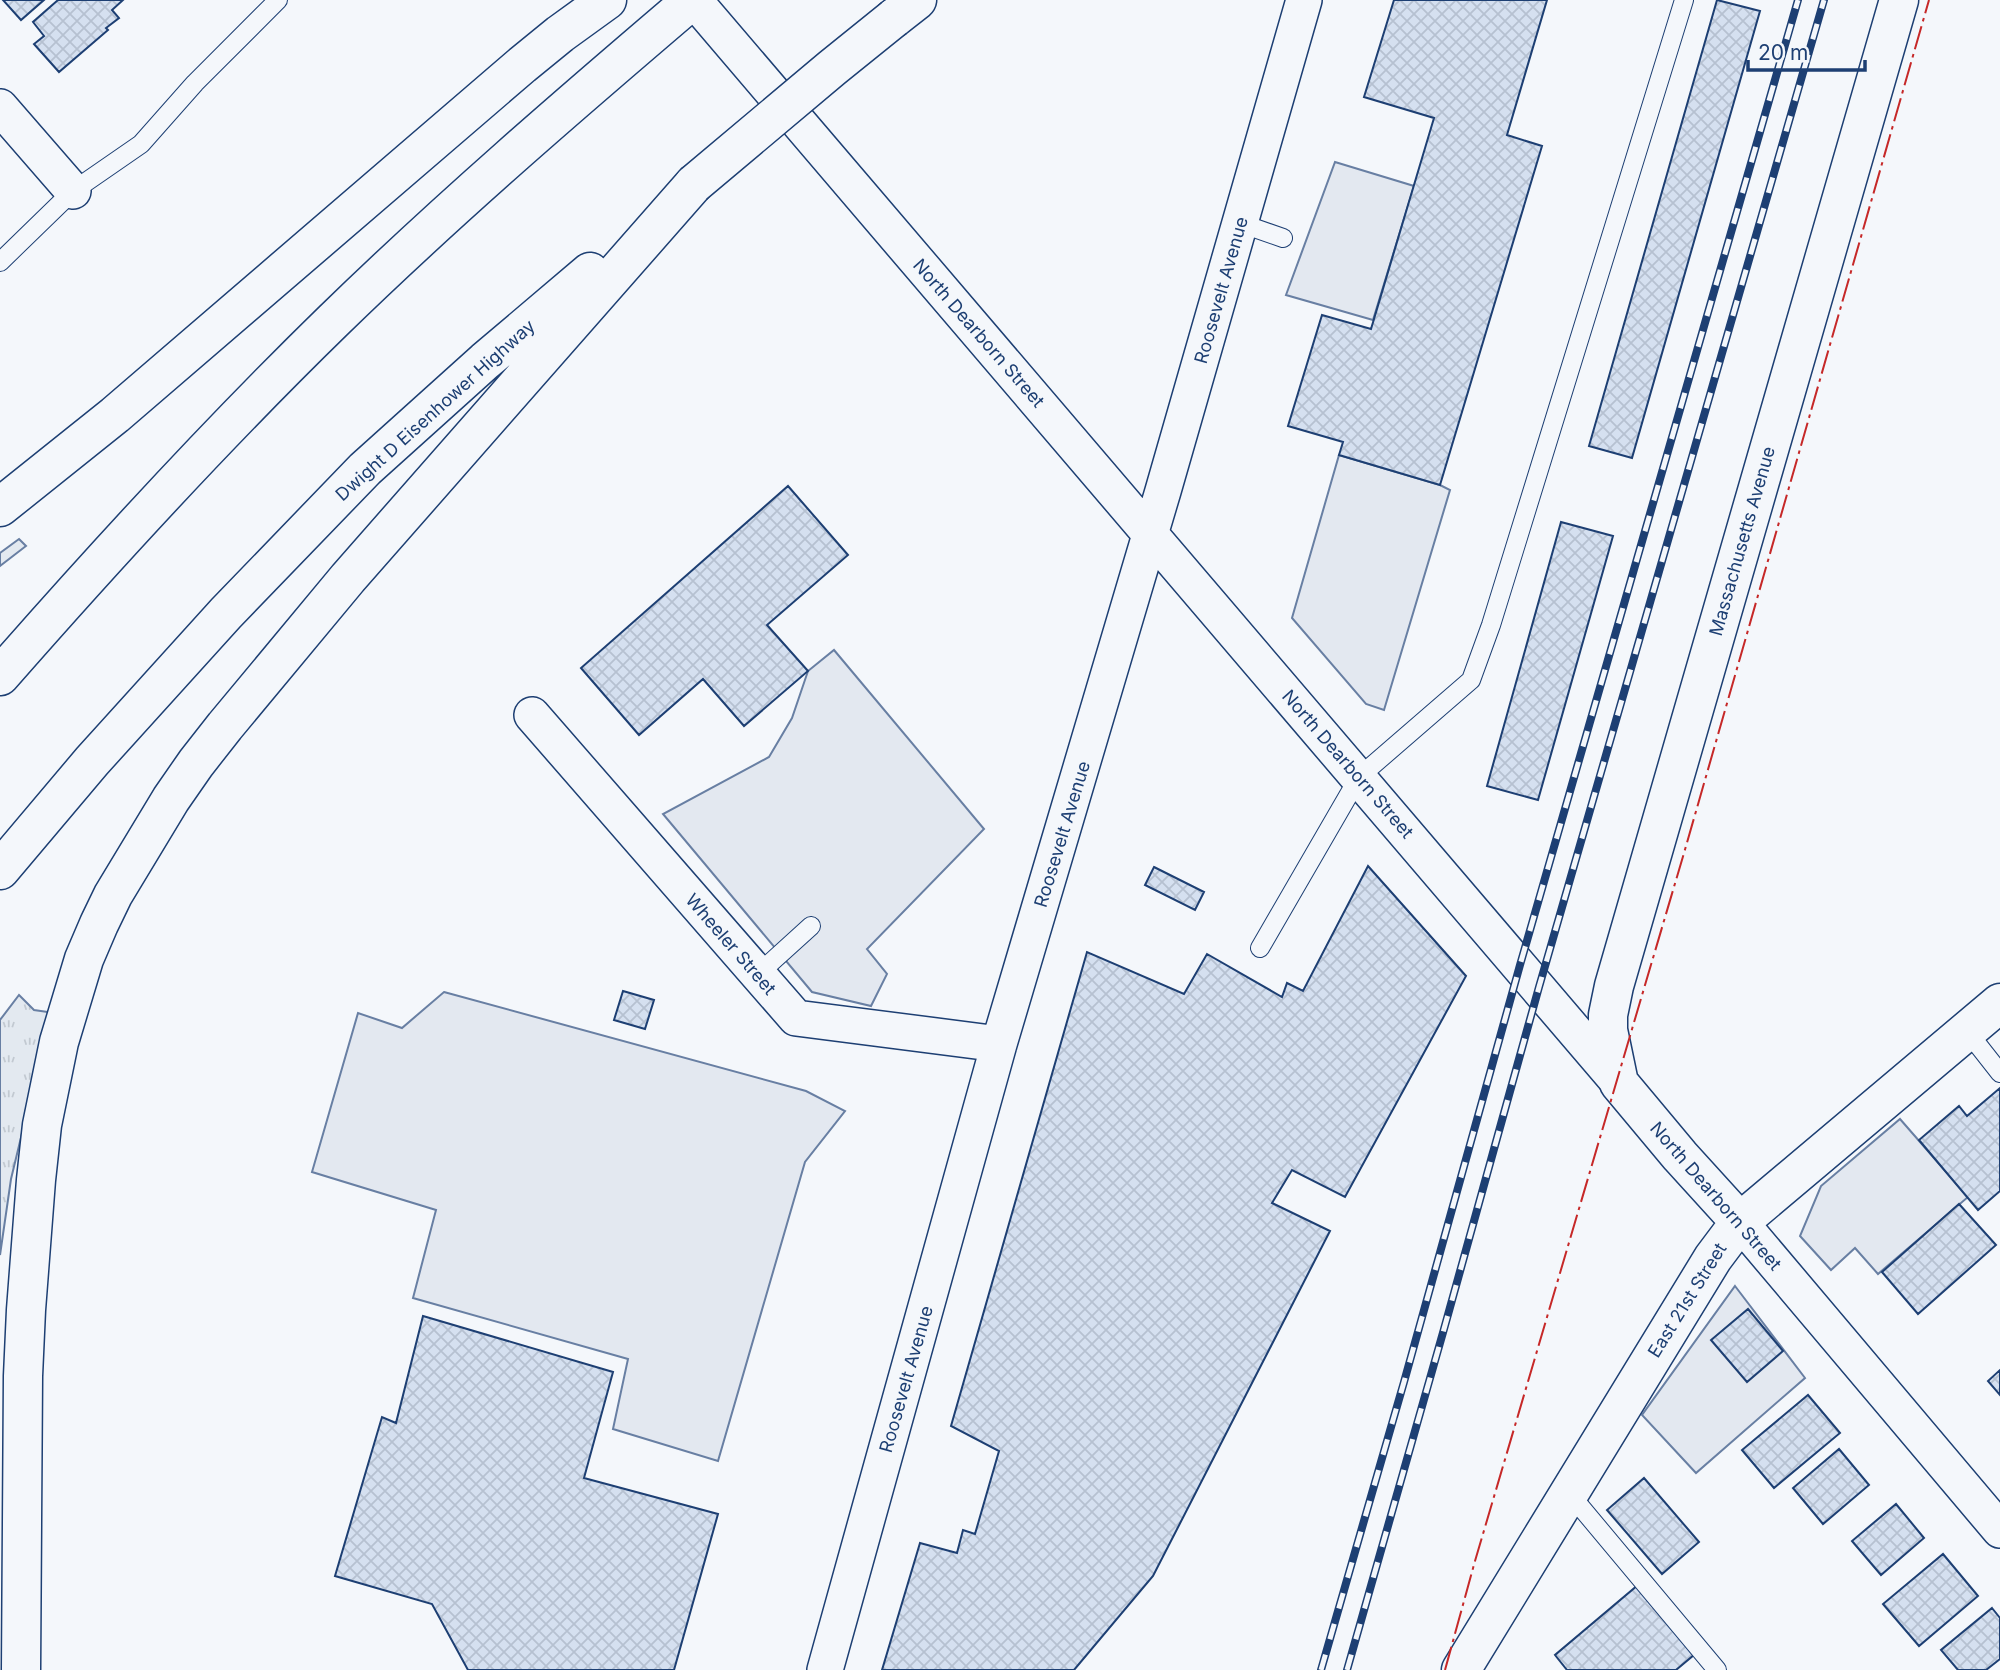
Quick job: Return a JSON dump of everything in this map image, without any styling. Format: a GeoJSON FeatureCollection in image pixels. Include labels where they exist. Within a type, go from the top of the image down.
{"type":"FeatureCollection","features":[{"type":"Feature","properties":{"kind":"main road"},"geometry":{"type":"LineString","coordinates":[[0,508],[116,415],[383,183],[560,34],[607,0]]}},
{"type":"Feature","properties":{"kind":"main road"},"geometry":{"type":"LineString","coordinates":[[0,676],[93,569],[281,372],[397,260],[597,81],[693,0]]}},
{"type":"Feature","properties":{"kind":"main road","name":"Massachusetts Avenue"},"geometry":{"type":"LineString","coordinates":[[1619,1083],[1608,1030],[1614,986],[1899,0]]}},
{"type":"Feature","properties":{"kind":"main road","name":"Dwight D Eisenhower Highway"},"geometry":{"type":"LineString","coordinates":[[0,870],[92,761],[217,623],[365,468],[485,361],[832,68],[906,9]]}},
{"type":"Feature","properties":{"kind":"main road"},"geometry":{"type":"LineString","coordinates":[[21,1670],[23,1376],[41,1139],[51,1076],[69,1005],[84,959],[108,905],[171,799],[225,726],[348,578],[694,184]]}},
{"type":"Feature","properties":{"kind":"main road","name":"East 21st Street"},"geometry":{"type":"LineString","coordinates":[[1461,1670],[1713,1258],[1740,1222],[2000,1003]]}},
{"type":"Feature","properties":{"kind":"main road","name":"North Dearborn Street"},"geometry":{"type":"LineString","coordinates":[[1619,1083],[1740,1222]]}},
{"type":"Feature","properties":{"kind":"street","name":"North Dearborn Street"},"geometry":{"type":"LineString","coordinates":[[693,0],[1619,1083]]}},
{"type":"Feature","properties":{"kind":"street","name":"Roosevelt Avenue"},"geometry":{"type":"LineString","coordinates":[[825,1670],[999,1044],[1151,534],[1304,0]]}},
{"type":"Feature","properties":{"kind":"street"},"geometry":{"type":"LineString","coordinates":[[0,107],[73,191]]}},
{"type":"Feature","properties":{"kind":"street","name":"Wheeler Street"},"geometry":{"type":"LineString","coordinates":[[532,715],[796,1018],[999,1044]]}},
{"type":"Feature","properties":{"kind":"street","name":"North Dearborn Street"},"geometry":{"type":"LineString","coordinates":[[1740,1222],[2000,1530]]}},
{"type":"Feature","properties":{"kind":"lane"},"geometry":{"type":"LineString","coordinates":[[0,262],[73,191],[141,144],[195,83],[278,0]]}},
{"type":"Feature","properties":{"kind":"lane"},"geometry":{"type":"LineString","coordinates":[[1260,948],[1359,777],[1471,680],[1495,612],[1684,0]]}},
{"type":"Feature","properties":{"kind":"lane"},"geometry":{"type":"LineString","coordinates":[[1240,223],[1283,238]]}},
{"type":"Feature","properties":{"kind":"lane"},"geometry":{"type":"LineString","coordinates":[[758,974],[811,926]]}},
{"type":"Feature","properties":{"kind":"lane"},"geometry":{"type":"LineString","coordinates":[[1967,1031],[2000,1073]]}},
{"type":"Feature","properties":{"kind":"lane"},"geometry":{"type":"LineString","coordinates":[[1569,1493],[1717,1670]]}},
{"type":"Feature","properties":{"kind":"green space"},"geometry":{"type":"Polygon","coordinates":[[[19,539],[26,546],[0,566],[0,553],[19,539]]]}},
{"type":"Feature","properties":{"kind":"green space"},"geometry":{"type":"Polygon","coordinates":[[[19,995],[34,1010],[55,1013],[11,1179],[0,1255],[0,1020],[19,995]]]}},
{"type":"Feature","properties":{"kind":"shaded area"},"geometry":{"type":"Polygon","coordinates":[[[1335,162],[1414,186],[1373,320],[1286,295],[1335,162]]]}},
{"type":"Feature","properties":{"kind":"shaded area"},"geometry":{"type":"Polygon","coordinates":[[[1339,455],[1450,490],[1384,710],[1366,704],[1292,618],[1339,455]]]}},
{"type":"Feature","properties":{"kind":"shaded area"},"geometry":{"type":"Polygon","coordinates":[[[834,650],[984,829],[867,949],[887,974],[871,1006],[812,992],[663,814],[769,757],[792,718],[808,671],[834,650]]]}},
{"type":"Feature","properties":{"kind":"shaded area"},"geometry":{"type":"Polygon","coordinates":[[[444,992],[806,1091],[845,1111],[805,1162],[718,1461],[613,1429],[628,1359],[413,1298],[436,1210],[312,1172],[358,1013],[402,1028],[444,992]]]}},
{"type":"Feature","properties":{"kind":"shaded area"},"geometry":{"type":"Polygon","coordinates":[[[1900,1119],[1968,1197],[1878,1274],[1855,1248],[1831,1270],[1800,1236],[1821,1186],[1900,1119]]]}},
{"type":"Feature","properties":{"kind":"shaded area"},"geometry":{"type":"Polygon","coordinates":[[[1735,1286],[1805,1378],[1696,1473],[1642,1415],[1735,1286]]]}},
{"type":"Feature","properties":{"kind":"building"},"geometry":{"type":"Polygon","coordinates":[[[3,0],[44,0],[21,20],[3,0]]]}},
{"type":"Feature","properties":{"kind":"building"},"geometry":{"type":"Polygon","coordinates":[[[58,0],[123,0],[112,10],[119,18],[59,72],[34,44],[44,36],[33,22],[58,0]]]}},
{"type":"Feature","properties":{"kind":"building"},"geometry":{"type":"Polygon","coordinates":[[[1394,0],[1547,0],[1507,135],[1542,146],[1440,485],[1339,455],[1343,442],[1288,426],[1322,315],[1371,329],[1434,118],[1364,97],[1394,0]]]}},
{"type":"Feature","properties":{"kind":"building"},"geometry":{"type":"Polygon","coordinates":[[[1717,0],[1760,11],[1632,458],[1589,446],[1717,0]]]}},
{"type":"Feature","properties":{"kind":"building"},"geometry":{"type":"Polygon","coordinates":[[[788,486],[848,555],[767,625],[808,671],[744,726],[703,679],[639,735],[581,668],[788,486]]]}},
{"type":"Feature","properties":{"kind":"building"},"geometry":{"type":"Polygon","coordinates":[[[1561,522],[1613,536],[1538,800],[1487,786],[1561,522]]]}},
{"type":"Feature","properties":{"kind":"building"},"geometry":{"type":"Polygon","coordinates":[[[1368,866],[1466,976],[1345,1197],[1292,1170],[1272,1203],[1330,1231],[1153,1576],[1074,1670],[882,1670],[920,1543],[957,1553],[963,1530],[975,1534],[999,1451],[951,1426],[1087,952],[1184,994],[1207,954],[1282,997],[1287,983],[1303,991],[1368,866]]]}},
{"type":"Feature","properties":{"kind":"building"},"geometry":{"type":"Polygon","coordinates":[[[1154,867],[1204,892],[1195,910],[1145,885],[1154,867]]]}},
{"type":"Feature","properties":{"kind":"building"},"geometry":{"type":"Polygon","coordinates":[[[623,991],[654,1000],[645,1029],[614,1020],[623,991]]]}},
{"type":"Feature","properties":{"kind":"building"},"geometry":{"type":"Polygon","coordinates":[[[2000,1088],[2000,1191],[1978,1210],[1919,1140],[1959,1106],[1967,1116],[2000,1088]]]}},
{"type":"Feature","properties":{"kind":"building"},"geometry":{"type":"Polygon","coordinates":[[[1959,1204],[1996,1245],[1918,1314],[1882,1272],[1959,1204]]]}},
{"type":"Feature","properties":{"kind":"building"},"geometry":{"type":"Polygon","coordinates":[[[1748,1309],[1783,1351],[1747,1382],[1711,1340],[1748,1309]]]}},
{"type":"Feature","properties":{"kind":"building"},"geometry":{"type":"Polygon","coordinates":[[[423,1316],[613,1372],[584,1478],[718,1514],[674,1670],[468,1670],[432,1604],[335,1576],[382,1417],[396,1423],[423,1316]]]}},
{"type":"Feature","properties":{"kind":"building"},"geometry":{"type":"Polygon","coordinates":[[[2000,1370],[2000,1395],[1988,1381],[2000,1370]]]}},
{"type":"Feature","properties":{"kind":"building"},"geometry":{"type":"Polygon","coordinates":[[[1808,1395],[1840,1433],[1774,1488],[1742,1450],[1808,1395]]]}},
{"type":"Feature","properties":{"kind":"building"},"geometry":{"type":"Polygon","coordinates":[[[1839,1449],[1869,1485],[1823,1524],[1793,1488],[1839,1449]]]}},
{"type":"Feature","properties":{"kind":"building"},"geometry":{"type":"Polygon","coordinates":[[[1644,1478],[1699,1542],[1662,1574],[1607,1510],[1644,1478]]]}},
{"type":"Feature","properties":{"kind":"building"},"geometry":{"type":"Polygon","coordinates":[[[1896,1504],[1924,1538],[1881,1575],[1852,1541],[1896,1504]]]}},
{"type":"Feature","properties":{"kind":"building"},"geometry":{"type":"Polygon","coordinates":[[[1943,1554],[1978,1596],[1919,1646],[1883,1604],[1943,1554]]]}},
{"type":"Feature","properties":{"kind":"building"},"geometry":{"type":"Polygon","coordinates":[[[1638,1585],[1695,1654],[1676,1670],[1567,1670],[1555,1655],[1638,1585]]]}},
{"type":"Feature","properties":{"kind":"building"},"geometry":{"type":"Polygon","coordinates":[[[1992,1608],[2000,1618],[2000,1659],[1986,1670],[1958,1670],[1941,1650],[1992,1608]]]}},
{"type":"Feature","properties":{"kind":"railway"},"geometry":{"type":"LineString","coordinates":[[1321,1670],[1520,965],[1798,0]]}},
{"type":"Feature","properties":{"kind":"railway"},"geometry":{"type":"LineString","coordinates":[[1347,1670],[1539,987],[1824,0]]}},
{"type":"Feature","properties":{"kind":"power"},"geometry":{"type":"LineString","coordinates":[[1445,1670],[1684,853],[1929,0]]}}]}
